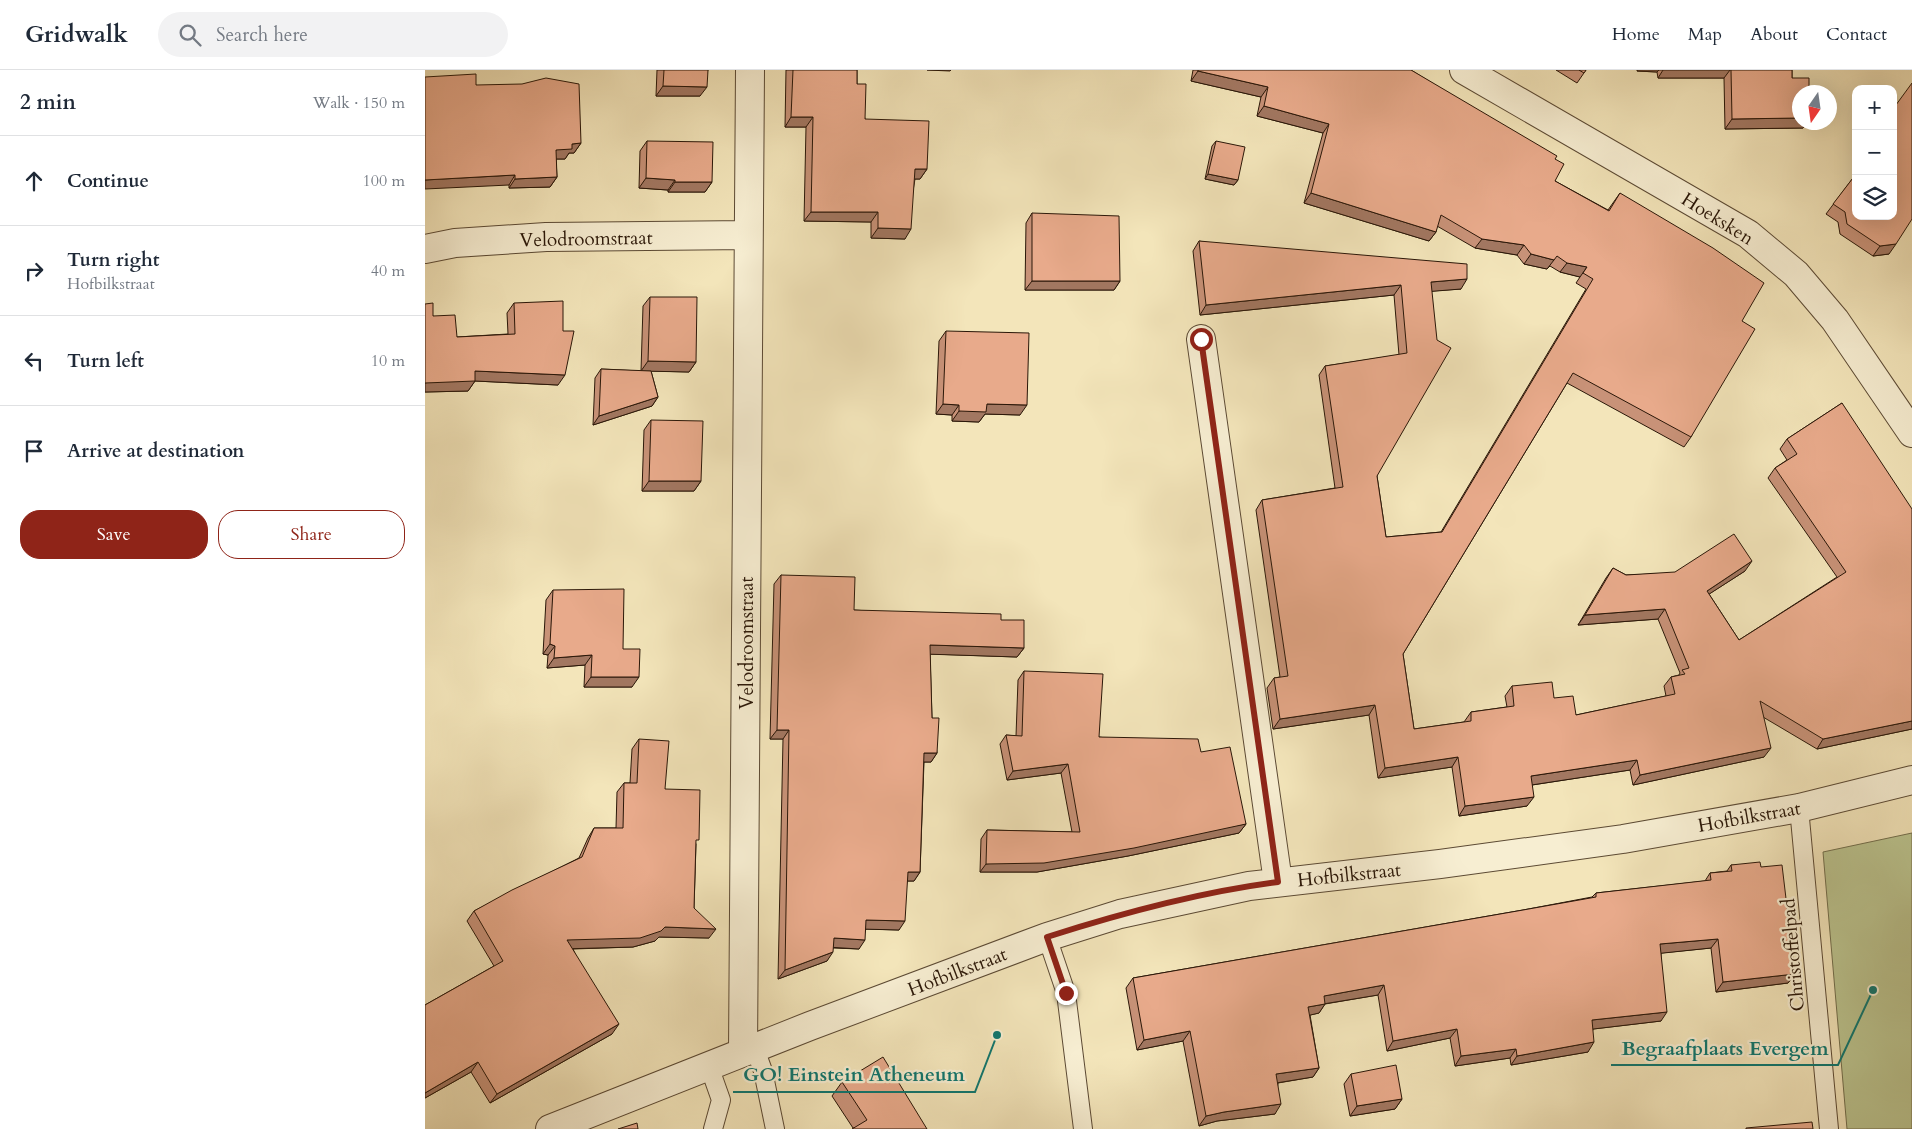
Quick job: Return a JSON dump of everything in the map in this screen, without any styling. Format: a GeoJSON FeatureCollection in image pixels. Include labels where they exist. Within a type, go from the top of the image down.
{"type":"FeatureCollection","features":[{"type":"Feature","properties":{"kind":"street","name":"Velodroomstraat"},"geometry":{"type":"LineString","coordinates":[[749,1050],[748,235],[750,70]]}},
{"type":"Feature","properties":{"kind":"street","name":"Hoeksken"},"geometry":{"type":"LineString","coordinates":[[1465,70],[1748,234],[1796,274],[1835,320],[1912,433]]}},
{"type":"Feature","properties":{"kind":"street","name":"Velodroomstraat"},"geometry":{"type":"LineString","coordinates":[[425,249],[455,244],[547,237],[748,235]]}},
{"type":"Feature","properties":{"kind":"street"},"geometry":{"type":"LineString","coordinates":[[1201,339],[1278,882]]}},
{"type":"Feature","properties":{"kind":"street","name":"Hofbilkstraat"},"geometry":{"type":"LineString","coordinates":[[551,1129],[749,1050],[1047,937],[1120,914],[1249,886],[1441,864],[1623,839],[1799,808],[1912,780]]}},
{"type":"Feature","properties":{"kind":"lane","name":"Christoffelpad"},"geometry":{"type":"LineString","coordinates":[[1799,808],[1829,1129]]}},
{"type":"Feature","properties":{"kind":"lane"},"geometry":{"type":"LineString","coordinates":[[1047,937],[1066,993],[1083,1129]]}},
{"type":"Feature","properties":{"kind":"lane"},"geometry":{"type":"LineString","coordinates":[[749,1050],[763,1071],[775,1129]]}},
{"type":"Feature","properties":{"kind":"lane"},"geometry":{"type":"LineString","coordinates":[[709,1066],[721,1100],[713,1129]]}},
{"type":"Feature","properties":{"kind":"green space"},"geometry":{"type":"Polygon","coordinates":[[[1912,833],[1912,1129],[1847,1129],[1823,852],[1912,833]]]}},
{"type":"Feature","properties":{"kind":"building"},"geometry":{"type":"Polygon","coordinates":[[[664,70],[708,70],[707,87],[663,86],[664,70]]]}},
{"type":"Feature","properties":{"kind":"building"},"geometry":{"type":"Polygon","coordinates":[[[793,70],[857,70],[857,84],[866,84],[865,119],[929,121],[927,169],[915,169],[911,229],[878,228],[878,212],[811,212],[813,117],[791,117],[793,70]]]}},
{"type":"Feature","properties":{"kind":"building"},"geometry":{"type":"Polygon","coordinates":[[[1198,70],[1411,70],[1557,156],[1555,159],[1564,164],[1555,181],[1609,211],[1620,193],[1713,248],[1764,283],[1742,321],[1755,329],[1691,437],[1573,373],[1403,654],[1414,729],[1471,721],[1471,712],[1514,706],[1512,686],[1552,682],[1554,698],[1573,696],[1576,715],[1675,694],[1671,677],[1685,674],[1682,670],[1689,668],[1665,609],[1585,615],[1613,568],[1626,575],[1675,572],[1734,534],[1752,561],[1707,591],[1739,640],[1846,572],[1775,468],[1797,454],[1787,439],[1842,403],[1912,509],[1912,721],[1823,739],[1760,701],[1771,748],[1640,775],[1637,760],[1531,776],[1534,797],[1465,806],[1458,757],[1385,768],[1375,705],[1280,719],[1274,678],[1288,676],[1262,500],[1343,487],[1325,366],[1407,353],[1401,285],[1206,305],[1199,241],[1467,264],[1467,279],[1431,282],[1437,340],[1451,348],[1377,476],[1386,537],[1442,532],[1593,279],[1583,273],[1587,267],[1567,263],[1557,256],[1554,260],[1531,254],[1524,245],[1482,239],[1441,215],[1436,232],[1311,193],[1329,124],[1264,106],[1268,87],[1198,70]]]}},
{"type":"Feature","properties":{"kind":"building"},"geometry":{"type":"Polygon","coordinates":[[[1731,70],[1792,70],[1792,78],[1809,78],[1809,85],[1792,85],[1792,118],[1732,119],[1731,70]]]}},
{"type":"Feature","properties":{"kind":"building"},"geometry":{"type":"Polygon","coordinates":[[[476,74],[476,85],[522,84],[546,78],[579,84],[581,143],[572,144],[572,149],[556,150],[557,177],[515,179],[515,175],[425,180],[425,77],[476,74]]]}},
{"type":"Feature","properties":{"kind":"building"},"geometry":{"type":"Polygon","coordinates":[[[1912,83],[1912,219],[1896,244],[1880,246],[1847,224],[1845,212],[1833,204],[1852,179],[1852,220],[1897,220],[1897,104],[1912,83]]]}},
{"type":"Feature","properties":{"kind":"building"},"geometry":{"type":"Polygon","coordinates":[[[647,141],[713,142],[712,182],[675,182],[675,180],[646,178],[647,141]]]}},
{"type":"Feature","properties":{"kind":"building"},"geometry":{"type":"Polygon","coordinates":[[[1216,141],[1245,147],[1238,180],[1208,174],[1216,141]]]}},
{"type":"Feature","properties":{"kind":"building"},"geometry":{"type":"Polygon","coordinates":[[[1032,213],[1119,216],[1120,281],[1032,281],[1032,213]]]}},
{"type":"Feature","properties":{"kind":"building"},"geometry":{"type":"Polygon","coordinates":[[[650,297],[697,297],[696,362],[648,361],[650,297]]]}},
{"type":"Feature","properties":{"kind":"building"},"geometry":{"type":"Polygon","coordinates":[[[563,301],[563,331],[574,331],[565,375],[475,371],[475,381],[425,383],[425,304],[433,303],[433,316],[455,315],[457,337],[515,334],[514,303],[563,301]]]}},
{"type":"Feature","properties":{"kind":"building"},"geometry":{"type":"Polygon","coordinates":[[[946,331],[1029,333],[1027,405],[987,404],[986,412],[959,411],[959,405],[943,404],[946,331]]]}},
{"type":"Feature","properties":{"kind":"building"},"geometry":{"type":"Polygon","coordinates":[[[601,369],[651,371],[658,397],[599,416],[601,369]]]}},
{"type":"Feature","properties":{"kind":"building"},"geometry":{"type":"Polygon","coordinates":[[[651,420],[703,421],[701,481],[649,481],[651,420]]]}},
{"type":"Feature","properties":{"kind":"building"},"geometry":{"type":"Polygon","coordinates":[[[781,575],[855,577],[854,610],[1001,614],[1001,620],[1024,620],[1024,648],[930,645],[932,718],[939,718],[937,753],[924,753],[920,872],[908,872],[905,921],[866,920],[865,940],[834,938],[833,952],[785,970],[789,730],[777,730],[781,575]]]}},
{"type":"Feature","properties":{"kind":"building"},"geometry":{"type":"Polygon","coordinates":[[[624,589],[623,649],[640,649],[639,677],[591,677],[592,655],[554,658],[555,646],[550,644],[553,590],[624,589]]]}},
{"type":"Feature","properties":{"kind":"building"},"geometry":{"type":"Polygon","coordinates":[[[1024,671],[1103,674],[1099,737],[1198,739],[1201,752],[1230,747],[1246,824],[1134,848],[1044,863],[986,864],[987,830],[1080,832],[1068,764],[1013,771],[1006,735],[1022,736],[1024,671]]]}},
{"type":"Feature","properties":{"kind":"building"},"geometry":{"type":"Polygon","coordinates":[[[639,739],[669,741],[665,789],[700,790],[699,840],[696,840],[694,908],[716,929],[665,927],[661,931],[640,938],[567,940],[619,1024],[497,1094],[478,1062],[425,1093],[425,1005],[503,961],[474,911],[512,890],[582,857],[594,828],[623,828],[624,783],[637,783],[639,739]]]}},
{"type":"Feature","properties":{"kind":"building"},"geometry":{"type":"Polygon","coordinates":[[[1760,862],[1761,867],[1782,865],[1795,974],[1723,982],[1718,939],[1660,944],[1667,1012],[1592,1020],[1594,1042],[1517,1056],[1516,1049],[1461,1056],[1457,1029],[1393,1041],[1384,985],[1324,996],[1325,1004],[1308,1007],[1319,1068],[1276,1074],[1281,1104],[1206,1116],[1190,1031],[1144,1040],[1133,978],[1596,897],[1596,893],[1711,880],[1710,873],[1732,871],[1731,865],[1760,862]]]}},
{"type":"Feature","properties":{"kind":"building"},"geometry":{"type":"Polygon","coordinates":[[[883,1057],[927,1129],[852,1129],[867,1120],[842,1082],[883,1057]]]}},
{"type":"Feature","properties":{"kind":"building"},"geometry":{"type":"Polygon","coordinates":[[[1396,1065],[1402,1099],[1357,1106],[1351,1074],[1396,1065]]]}},
{"type":"Feature","properties":{"kind":"building"},"geometry":{"type":"Polygon","coordinates":[[[1812,1122],[1813,1129],[1746,1129],[1746,1128],[1812,1122]]]}},
{"type":"Feature","properties":{"kind":"building"},"geometry":{"type":"Polygon","coordinates":[[[637,1123],[638,1129],[618,1129],[637,1123]]]}},
{"type":"Feature","properties":{"kind":"place","name":"Begraafplaats Evergem"},"geometry":{"type":"Point","coordinates":[1873,990]}},
{"type":"Feature","properties":{"kind":"place","name":"GO! Einstein Atheneum"},"geometry":{"type":"Point","coordinates":[997,1035]}},
{"type":"Feature","properties":{"kind":"route"},"geometry":{"type":"LineString","coordinates":[[1066,993],[1047,937],[1120,914],[1249,886],[1278,882],[1201,339]]}}]}
